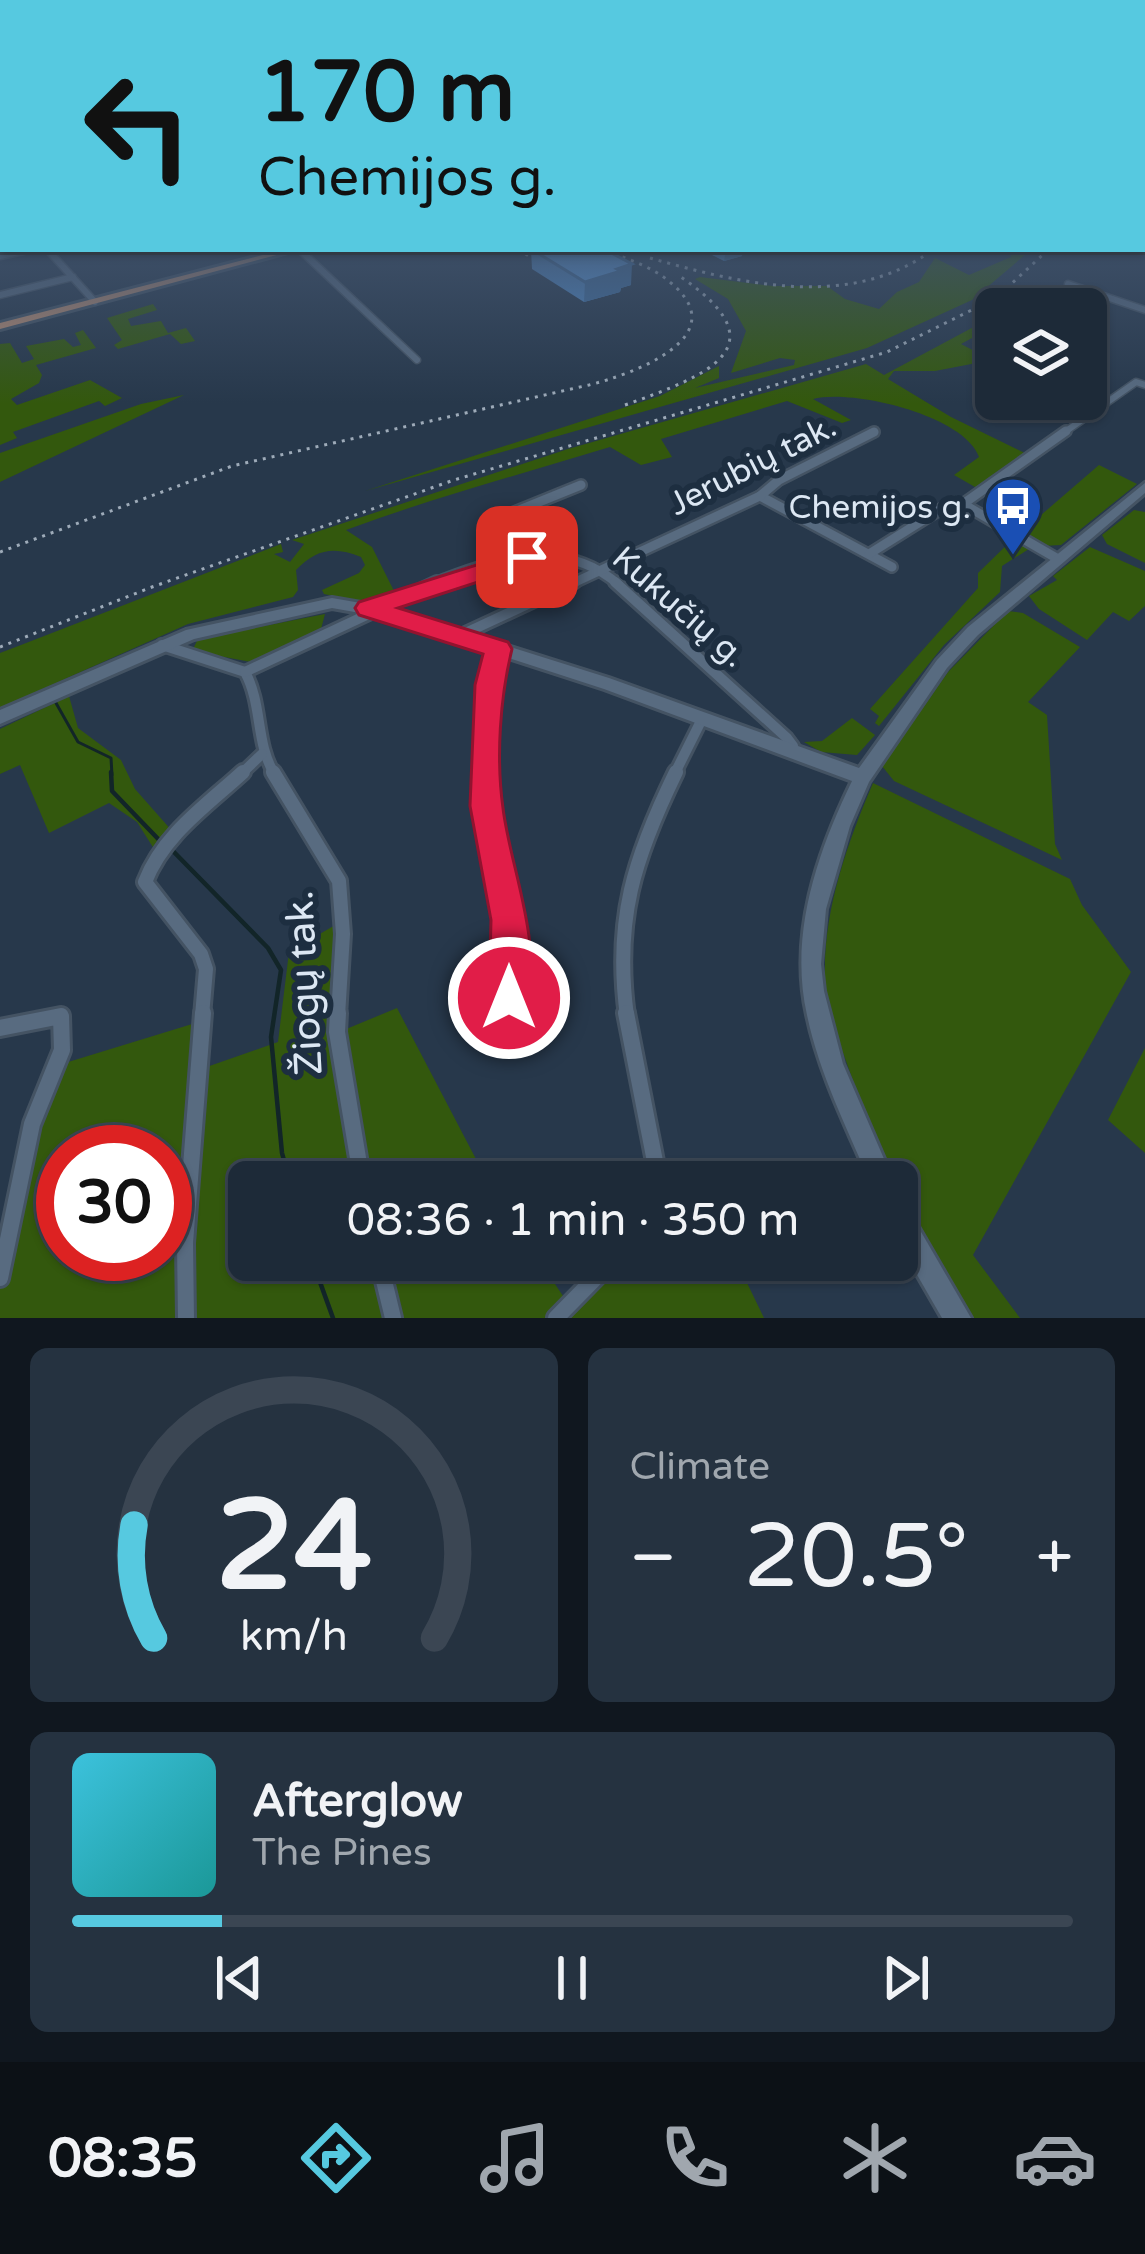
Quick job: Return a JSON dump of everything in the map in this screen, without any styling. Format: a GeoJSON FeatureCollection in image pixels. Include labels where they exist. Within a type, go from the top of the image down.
{"type":"FeatureCollection","features":[{"type":"Feature","properties":{"kind":"main road"},"geometry":{"type":"LineString","coordinates":[[0,326],[177,281]]}},
{"type":"Feature","properties":{"kind":"main road"},"geometry":{"type":"LineString","coordinates":[[874,1161],[817,1013],[811,969],[817,919],[838,831],[863,777],[942,664],[998,608],[1145,488]]}},
{"type":"Feature","properties":{"kind":"main road"},"geometry":{"type":"LineString","coordinates":[[0,717],[162,644],[332,602],[368,608],[609,684],[863,777]]}},
{"type":"Feature","properties":{"kind":"main road"},"geometry":{"type":"LineString","coordinates":[[918,1251],[957,1318]]}},
{"type":"Feature","properties":{"kind":"street"},"geometry":{"type":"LineString","coordinates":[[0,295],[62,281]]}},
{"type":"Feature","properties":{"kind":"street"},"geometry":{"type":"LineString","coordinates":[[75,281],[95,302]]}},
{"type":"Feature","properties":{"kind":"street"},"geometry":{"type":"LineString","coordinates":[[331,281],[417,360]]}},
{"type":"Feature","properties":{"kind":"street"},"geometry":{"type":"LineString","coordinates":[[1068,284],[1145,310]]}},
{"type":"Feature","properties":{"kind":"street"},"geometry":{"type":"LineString","coordinates":[[962,503],[1142,381]]}},
{"type":"Feature","properties":{"kind":"street","name":"Jerubių tak."},"geometry":{"type":"LineString","coordinates":[[459,636],[760,496],[779,480],[874,432]]}},
{"type":"Feature","properties":{"kind":"street"},"geometry":{"type":"LineString","coordinates":[[527,557],[512,513],[581,485]]}},
{"type":"Feature","properties":{"kind":"street"},"geometry":{"type":"LineString","coordinates":[[760,496],[892,567]]}},
{"type":"Feature","properties":{"kind":"street"},"geometry":{"type":"LineString","coordinates":[[869,554],[952,502],[962,503],[1058,559]]}},
{"type":"Feature","properties":{"kind":"street","name":"Kukučių g."},"geometry":{"type":"LineString","coordinates":[[245,672],[368,608],[527,557],[563,554],[600,568],[787,738],[793,746],[790,752]]}},
{"type":"Feature","properties":{"kind":"street"},"geometry":{"type":"LineString","coordinates":[[162,644],[245,672]]}},
{"type":"Feature","properties":{"kind":"street"},"geometry":{"type":"LineString","coordinates":[[498,649],[489,685],[486,806],[509,920],[509,1036]]}},
{"type":"Feature","properties":{"kind":"street","name":"Žiogų tak."},"geometry":{"type":"LineString","coordinates":[[245,672],[256,703],[262,754],[339,881],[343,934],[338,1032],[359,1161]]}},
{"type":"Feature","properties":{"kind":"street"},"geometry":{"type":"LineString","coordinates":[[653,1161],[643,1124],[622,956],[623,915],[645,840],[701,721]]}},
{"type":"Feature","properties":{"kind":"street"},"geometry":{"type":"LineString","coordinates":[[186,1318],[185,1243],[206,969],[201,954],[145,881],[148,865],[164,847],[262,754]]}},
{"type":"Feature","properties":{"kind":"street"},"geometry":{"type":"LineString","coordinates":[[0,1028],[61,1016],[62,1050],[32,1124],[0,1278]]}},
{"type":"Feature","properties":{"kind":"street"},"geometry":{"type":"LineString","coordinates":[[385,1281],[393,1318]]}},
{"type":"Feature","properties":{"kind":"street"},"geometry":{"type":"LineString","coordinates":[[556,1318],[592,1281]]}},
{"type":"Feature","properties":{"kind":"green space"},"geometry":{"type":"Polygon","coordinates":[[[697,281],[827,286],[845,299],[879,309],[897,292],[920,281],[995,281],[986,288],[975,288],[972,300],[867,348],[365,491],[660,396],[719,366],[719,378],[695,388],[794,365],[795,360],[780,358],[731,373],[746,331],[728,299],[697,281]]]}},
{"type":"Feature","properties":{"kind":"green space"},"geometry":{"type":"Polygon","coordinates":[[[153,304],[157,310],[128,319],[131,326],[161,321],[168,333],[186,328],[195,341],[181,344],[170,334],[118,349],[114,345],[122,340],[107,318],[153,304]]]}},
{"type":"Feature","properties":{"kind":"green space"},"geometry":{"type":"Polygon","coordinates":[[[975,326],[975,336],[961,344],[975,351],[975,363],[935,371],[894,371],[888,379],[1031,456],[982,491],[954,475],[979,457],[969,442],[930,418],[879,402],[813,399],[851,420],[842,423],[787,401],[661,439],[672,457],[641,465],[610,447],[346,530],[372,547],[396,595],[373,604],[324,594],[322,590],[359,573],[365,565],[361,557],[326,552],[296,570],[298,590],[293,597],[188,624],[0,708],[0,653],[281,544],[283,552],[274,554],[290,562],[304,544],[292,540],[568,449],[866,364],[884,375],[975,326]]]}},
{"type":"Feature","properties":{"kind":"green space"},"geometry":{"type":"Polygon","coordinates":[[[83,330],[96,348],[36,365],[42,375],[39,383],[11,399],[17,405],[90,380],[122,398],[105,406],[99,401],[13,432],[17,438],[0,445],[0,344],[10,343],[22,363],[34,359],[26,346],[64,339],[73,347],[81,345],[75,333],[83,330]]]}},
{"type":"Feature","properties":{"kind":"green space"},"geometry":{"type":"Polygon","coordinates":[[[184,395],[0,482],[0,453],[141,404],[184,395]]]}},
{"type":"Feature","properties":{"kind":"green space"},"geometry":{"type":"Polygon","coordinates":[[[1099,465],[1137,484],[1061,545],[1042,546],[1019,534],[1099,465]]]}},
{"type":"Feature","properties":{"kind":"green space"},"geometry":{"type":"Polygon","coordinates":[[[1134,510],[1145,512],[1145,563],[1107,544],[1102,535],[1134,510]]]}},
{"type":"Feature","properties":{"kind":"green space"},"geometry":{"type":"Polygon","coordinates":[[[1015,537],[1032,547],[1002,566],[1000,592],[944,645],[879,726],[875,723],[879,716],[870,709],[978,588],[978,573],[1015,537]]]}},
{"type":"Feature","properties":{"kind":"green space"},"geometry":{"type":"Polygon","coordinates":[[[1090,547],[1145,571],[1145,606],[1129,621],[1113,612],[1087,640],[1039,609],[1029,596],[1057,580],[1053,576],[1090,547]]]}},
{"type":"Feature","properties":{"kind":"green space"},"geometry":{"type":"Polygon","coordinates":[[[1008,611],[1023,613],[1080,647],[1028,702],[1047,715],[1055,844],[1062,860],[894,781],[882,766],[948,672],[1008,611]]]}},
{"type":"Feature","properties":{"kind":"green space"},"geometry":{"type":"Polygon","coordinates":[[[325,614],[321,629],[251,662],[192,651],[198,639],[325,614]]]}},
{"type":"Feature","properties":{"kind":"green space"},"geometry":{"type":"Polygon","coordinates":[[[69,696],[78,728],[121,760],[135,789],[173,832],[156,852],[137,822],[109,803],[49,833],[20,765],[0,774],[0,729],[69,696]]]}},
{"type":"Feature","properties":{"kind":"green space"},"geometry":{"type":"Polygon","coordinates":[[[852,718],[875,735],[857,755],[821,752],[804,742],[822,741],[852,718]]]}},
{"type":"Feature","properties":{"kind":"green space"},"geometry":{"type":"Polygon","coordinates":[[[873,783],[1070,879],[1082,905],[1131,972],[973,1255],[1020,1318],[974,1318],[918,1226],[918,1161],[886,1161],[863,1107],[838,1039],[825,978],[832,903],[873,783]]]}},
{"type":"Feature","properties":{"kind":"green space"},"geometry":{"type":"Polygon","coordinates":[[[342,921],[339,1032],[397,1008],[477,1161],[228,1161],[228,1281],[553,1281],[569,1305],[593,1281],[746,1281],[764,1318],[0,1318],[0,1230],[11,1226],[32,1124],[65,1063],[202,1021],[198,1070],[278,1042],[289,952],[342,921]]]}},
{"type":"Feature","properties":{"kind":"green space"},"geometry":{"type":"Polygon","coordinates":[[[1145,1048],[1145,1153],[1108,1120],[1145,1048]]]}},
{"type":"Feature","properties":{"kind":"waterway"},"geometry":{"type":"LineString","coordinates":[[56,703],[78,742],[111,758],[112,775]]}},
{"type":"Feature","properties":{"kind":"waterway"},"geometry":{"type":"LineString","coordinates":[[111,772],[112,791],[163,844]]}},
{"type":"Feature","properties":{"kind":"waterway"},"geometry":{"type":"LineString","coordinates":[[171,849],[268,948],[281,970],[271,1037],[284,1161]]}},
{"type":"Feature","properties":{"kind":"waterway"},"geometry":{"type":"LineString","coordinates":[[320,1281],[333,1318]]}},
{"type":"Feature","properties":{"kind":"railway"},"geometry":{"type":"LineString","coordinates":[[0,552],[232,466],[628,373],[670,351],[685,337],[692,321],[688,303],[668,281]]}},
{"type":"Feature","properties":{"kind":"railway"},"geometry":{"type":"LineString","coordinates":[[625,405],[706,370],[722,356],[730,340],[726,322],[710,300],[685,281]]}},
{"type":"Feature","properties":{"kind":"railway"},"geometry":{"type":"LineString","coordinates":[[745,281],[795,286],[865,281]]}},
{"type":"Feature","properties":{"kind":"railway"},"geometry":{"type":"LineString","coordinates":[[0,647],[152,587],[454,480],[887,352],[996,298],[1015,281]]}},
{"type":"Feature","properties":{"kind":"place","name":"Chemijos g."},"geometry":{"type":"Point","coordinates":[1013,557]}},
{"type":"Feature","properties":{"kind":"route"},"geometry":{"type":"LineString","coordinates":[[509,998],[509,920],[486,806],[489,685],[498,649],[368,608],[527,557]]}}]}
